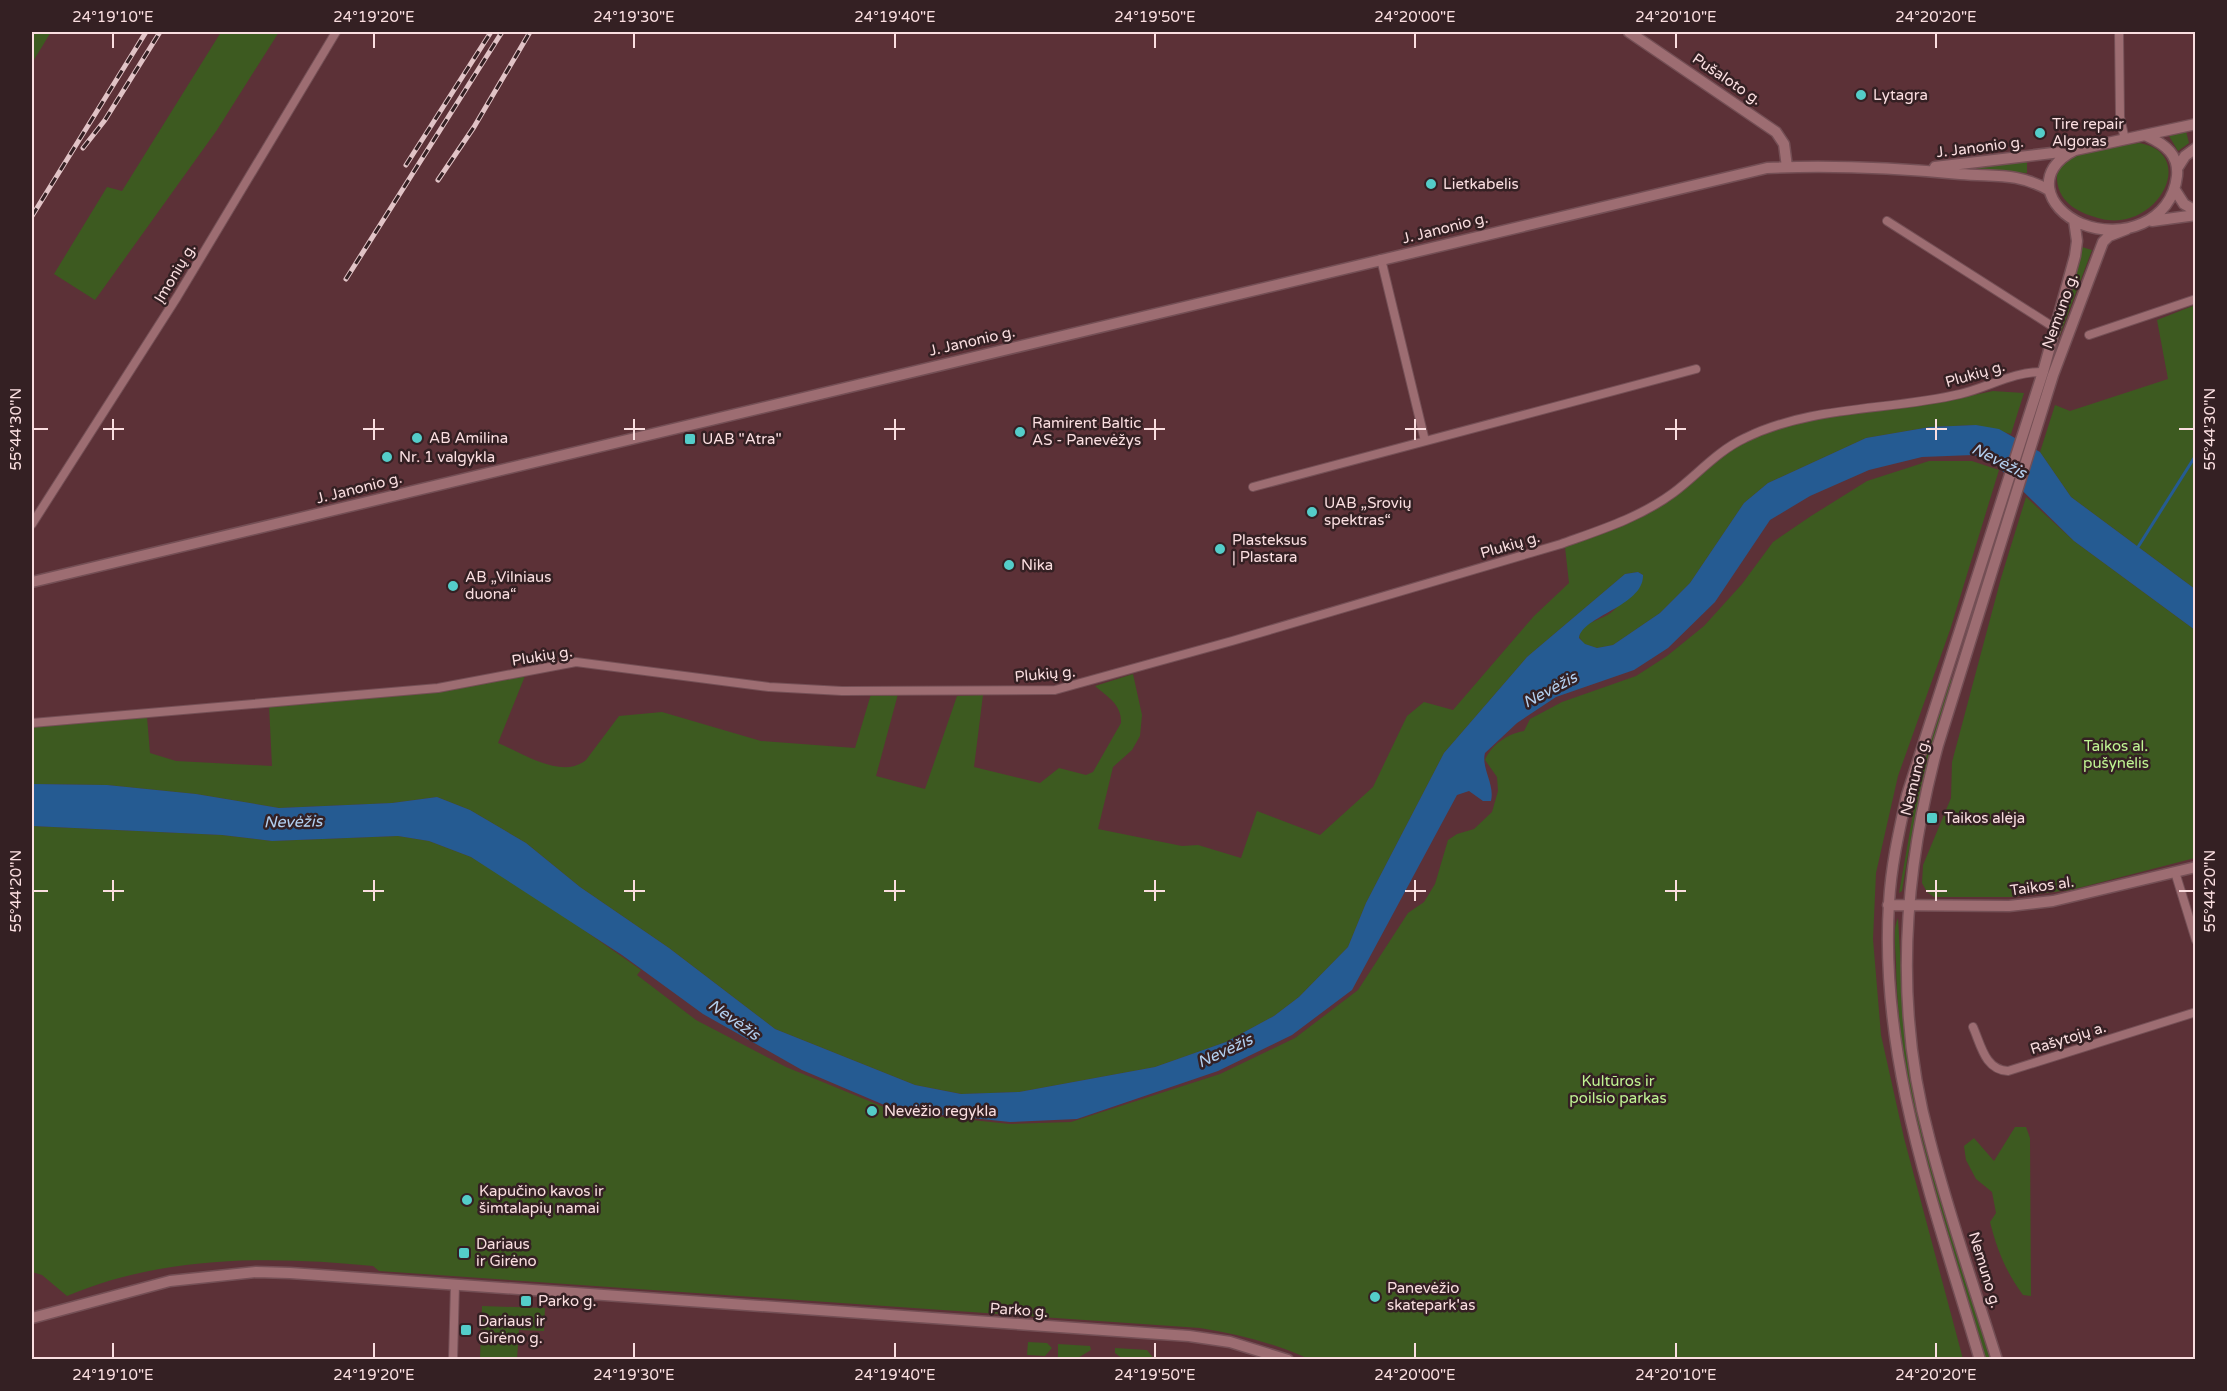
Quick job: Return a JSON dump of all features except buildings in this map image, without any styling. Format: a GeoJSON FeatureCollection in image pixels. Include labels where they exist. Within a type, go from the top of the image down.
{"type":"FeatureCollection","features":[{"type":"Feature","properties":{"kind":"main road","name":"Pušaloto g."},"geometry":{"type":"LineString","coordinates":[[1629,32],[1776,132],[1784,144],[1787,167]]}},
{"type":"Feature","properties":{"kind":"main road"},"geometry":{"type":"LineString","coordinates":[[2196,124],[2075,150],[2058,159],[2048,177],[2049,190],[2074,220],[2098,228],[2127,229],[2152,221],[2196,213]]}},
{"type":"Feature","properties":{"kind":"main road"},"geometry":{"type":"LineString","coordinates":[[2147,136],[2169,149],[2178,167]]}},
{"type":"Feature","properties":{"kind":"main road"},"geometry":{"type":"LineString","coordinates":[[2152,221],[2166,206],[2175,190],[2178,167],[2185,156],[2196,148]]}},
{"type":"Feature","properties":{"kind":"main road","name":"J. Janonio g."},"geometry":{"type":"LineString","coordinates":[[1924,169],[2075,150]]}},
{"type":"Feature","properties":{"kind":"main road","name":"J. Janonio g."},"geometry":{"type":"LineString","coordinates":[[32,582],[1754,170],[1787,167],[1924,169],[2010,176],[2030,180],[2049,190]]}},
{"type":"Feature","properties":{"kind":"main road"},"geometry":{"type":"LineString","coordinates":[[2175,190],[2184,204],[2196,213]]}},
{"type":"Feature","properties":{"kind":"main road","name":"Nemuno g."},"geometry":{"type":"LineString","coordinates":[[1996,1359],[1929,1140],[1919,1093],[1909,1009],[1908,906],[1923,802],[2048,373],[2055,327],[2075,256],[2077,241],[2074,220]]}},
{"type":"Feature","properties":{"kind":"main road","name":"Nemuno g."},"geometry":{"type":"LineString","coordinates":[[1980,1359],[1914,1141],[1904,1095],[1891,1010],[1888,905],[1894,852],[1907,795],[1971,596],[2048,373],[2100,248],[2109,236],[2127,229]]}},
{"type":"Feature","properties":{"kind":"main road","name":"Taikos al."},"geometry":{"type":"LineString","coordinates":[[1888,905],[2009,906],[2054,901],[2196,867]]}},
{"type":"Feature","properties":{"kind":"main road","name":"Parko g."},"geometry":{"type":"LineString","coordinates":[[32,1318],[170,1281],[256,1272],[330,1275],[1189,1336],[1230,1342],[1288,1359]]}},
{"type":"Feature","properties":{"kind":"street","name":"Įmonių g."},"geometry":{"type":"LineString","coordinates":[[32,524],[177,297],[336,32]]}},
{"type":"Feature","properties":{"kind":"street"},"geometry":{"type":"LineString","coordinates":[[2119,32],[2120,117],[2125,140]]}},
{"type":"Feature","properties":{"kind":"street"},"geometry":{"type":"LineString","coordinates":[[1887,221],[2055,327]]}},
{"type":"Feature","properties":{"kind":"street"},"geometry":{"type":"LineString","coordinates":[[1381,259],[1425,441]]}},
{"type":"Feature","properties":{"kind":"street"},"geometry":{"type":"LineString","coordinates":[[2089,335],[2196,299]]}},
{"type":"Feature","properties":{"kind":"street"},"geometry":{"type":"LineString","coordinates":[[1253,487],[1696,369]]}},
{"type":"Feature","properties":{"kind":"street","name":"Plukių g."},"geometry":{"type":"LineString","coordinates":[[32,723],[438,688],[576,662],[780,687],[854,691],[1055,690],[1232,642],[1561,544],[1634,518],[1672,493],[1719,453],[1745,438],[1770,428],[1862,407],[1960,394],[2029,372],[2048,373]]}},
{"type":"Feature","properties":{"kind":"street"},"geometry":{"type":"LineString","coordinates":[[2175,872],[2196,940]]}},
{"type":"Feature","properties":{"kind":"street","name":"Rašytojų a."},"geometry":{"type":"LineString","coordinates":[[1973,1027],[1990,1066],[1999,1071],[2008,1071],[2196,1012]]}},
{"type":"Feature","properties":{"kind":"street"},"geometry":{"type":"LineString","coordinates":[[453,1359],[455,1284]]}},
{"type":"Feature","properties":{"kind":"green space"},"geometry":{"type":"Polygon","coordinates":[[[32,32],[51,32],[32,63],[32,32]]]}},
{"type":"Feature","properties":{"kind":"green space"},"geometry":{"type":"Polygon","coordinates":[[[221,32],[279,32],[217,130],[95,300],[54,274],[107,187],[122,191],[221,32]]]}},
{"type":"Feature","properties":{"kind":"green space"},"geometry":{"type":"Polygon","coordinates":[[[2186,131],[2189,143],[2178,151],[2169,136],[2186,131]]]}},
{"type":"Feature","properties":{"kind":"green space"},"geometry":{"type":"Polygon","coordinates":[[[2139,143],[2157,150],[2166,161],[2168,175],[2164,190],[2154,203],[2140,214],[2122,220],[2102,219],[2072,207],[2062,196],[2057,180],[2058,173],[2060,167],[2068,160],[2094,150],[2139,143]]]}},
{"type":"Feature","properties":{"kind":"green space"},"geometry":{"type":"Polygon","coordinates":[[[2027,162],[2027,173],[1963,169],[1963,167],[2027,162]]]}},
{"type":"Feature","properties":{"kind":"green space"},"geometry":{"type":"Polygon","coordinates":[[[2082,247],[2092,250],[2059,338],[2058,334],[2082,247]]]}},
{"type":"Feature","properties":{"kind":"green space"},"geometry":{"type":"Polygon","coordinates":[[[2195,305],[2195,589],[2071,497],[2040,452],[2055,405],[2070,411],[2168,379],[2157,320],[2195,305]]]}},
{"type":"Feature","properties":{"kind":"green space"},"geometry":{"type":"Polygon","coordinates":[[[1993,391],[2024,393],[2011,434],[1976,425],[1930,427],[1866,438],[1768,483],[1744,503],[1690,583],[1660,613],[1613,645],[1597,648],[1584,644],[1579,637],[1584,628],[1612,612],[1643,575],[1638,572],[1625,574],[1527,657],[1444,753],[1366,903],[1348,947],[1299,997],[1274,1016],[1226,1042],[1155,1067],[1019,1092],[962,1094],[915,1085],[775,1029],[669,948],[580,887],[526,843],[470,810],[437,797],[392,803],[279,808],[196,794],[107,785],[32,784],[32,727],[147,717],[150,753],[176,761],[272,766],[269,705],[460,688],[525,676],[498,743],[554,766],[566,767],[586,760],[619,716],[662,712],[761,741],[855,748],[871,694],[898,694],[876,776],[925,789],[957,696],[983,695],[974,767],[1040,783],[1059,768],[1086,775],[1093,772],[1121,723],[1117,706],[1095,686],[1133,674],[1142,715],[1140,736],[1132,750],[1113,767],[1098,829],[1182,846],[1198,845],[1241,858],[1257,811],[1320,835],[1373,787],[1407,716],[1424,702],[1453,710],[1534,616],[1569,583],[1565,547],[1620,526],[1660,506],[1737,446],[1777,430],[1837,415],[1993,391]]]}},
{"type":"Feature","properties":{"kind":"green space","name":"Kultūros ir poilsio parkas"},"geometry":{"type":"Polygon","coordinates":[[[1929,461],[1972,461],[1999,470],[1950,630],[1898,776],[1876,873],[1873,939],[1881,1035],[1904,1138],[1963,1359],[1309,1359],[1256,1340],[1200,1328],[379,1271],[373,1266],[335,1263],[257,1260],[180,1266],[141,1273],[67,1296],[42,1275],[32,1272],[32,826],[222,835],[272,841],[398,836],[429,841],[471,857],[531,893],[641,970],[637,975],[696,1020],[786,1067],[896,1112],[1010,1124],[1071,1122],[1220,1074],[1295,1038],[1358,990],[1408,913],[1424,902],[1435,884],[1448,840],[1457,834],[1474,829],[1492,812],[1498,791],[1497,777],[1485,760],[1496,745],[1507,737],[1524,731],[1530,719],[1562,702],[1636,676],[1667,656],[1704,626],[1742,584],[1773,542],[1867,481],[1929,461]]]}},
{"type":"Feature","properties":{"kind":"green space","name":"Taikos al. pušynėlis"},"geometry":{"type":"Polygon","coordinates":[[[2026,497],[2074,541],[2195,630],[2195,858],[2071,890],[2010,897],[1934,897],[1927,892],[1922,883],[1923,865],[1951,798],[1952,762],[2001,578],[2026,497]]]}},
{"type":"Feature","properties":{"kind":"green space"},"geometry":{"type":"Polygon","coordinates":[[[1950,677],[1952,680],[1936,732],[1911,837],[1902,891],[1899,893],[1919,780],[1950,677]]]}},
{"type":"Feature","properties":{"kind":"green space"},"geometry":{"type":"Polygon","coordinates":[[[1898,918],[1905,1038],[1923,1140],[1990,1359],[1986,1359],[1940,1213],[1915,1114],[1905,1065],[1899,1014],[1895,940],[1898,918]]]}},
{"type":"Feature","properties":{"kind":"green space"},"geometry":{"type":"Polygon","coordinates":[[[2015,1127],[2026,1127],[2030,1138],[2031,1296],[2023,1295],[2003,1260],[1990,1222],[1996,1213],[1992,1192],[1976,1179],[1966,1160],[1964,1146],[1974,1138],[1994,1161],[2015,1127]]]}},
{"type":"Feature","properties":{"kind":"green space"},"geometry":{"type":"Polygon","coordinates":[[[482,1306],[545,1308],[544,1331],[519,1330],[517,1359],[480,1359],[482,1306]]]}},
{"type":"Feature","properties":{"kind":"green space"},"geometry":{"type":"Polygon","coordinates":[[[1028,1342],[1047,1343],[1052,1348],[1045,1356],[1027,1355],[1028,1342]]]}},
{"type":"Feature","properties":{"kind":"green space"},"geometry":{"type":"Polygon","coordinates":[[[1058,1344],[1090,1346],[1091,1350],[1076,1359],[1058,1359],[1058,1344]]]}},
{"type":"Feature","properties":{"kind":"green space"},"geometry":{"type":"Polygon","coordinates":[[[1115,1348],[1147,1350],[1154,1359],[1123,1359],[1115,1353],[1115,1348]]]}},
{"type":"Feature","properties":{"kind":"water","name":"Nevėžis"},"geometry":{"type":"Polygon","coordinates":[[[1976,425],[1999,429],[2040,452],[2071,497],[2195,589],[2195,630],[2074,541],[1990,459],[1973,455],[1922,457],[1869,470],[1810,496],[1770,520],[1715,602],[1668,648],[1634,670],[1556,697],[1517,723],[1485,753],[1491,801],[1483,801],[1469,791],[1457,795],[1352,990],[1292,1035],[1218,1071],[1077,1119],[1010,1122],[896,1110],[802,1070],[703,1014],[622,955],[471,857],[429,841],[398,836],[272,841],[222,835],[32,826],[32,784],[107,785],[196,794],[279,808],[392,803],[437,797],[470,810],[526,843],[580,887],[669,948],[775,1029],[915,1085],[961,1094],[1019,1092],[1155,1067],[1226,1042],[1274,1016],[1299,997],[1348,947],[1366,903],[1444,753],[1527,657],[1625,574],[1638,572],[1643,575],[1641,586],[1624,603],[1590,623],[1583,630],[1579,638],[1585,644],[1597,648],[1613,645],[1660,613],[1690,583],[1744,503],[1768,483],[1866,438],[1930,427],[1976,425]]]}},
{"type":"Feature","properties":{"kind":"waterway"},"geometry":{"type":"LineString","coordinates":[[2138,547],[2196,455]]}},
{"type":"Feature","properties":{"kind":"railway"},"geometry":{"type":"LineString","coordinates":[[32,216],[146,32]]}},
{"type":"Feature","properties":{"kind":"railway"},"geometry":{"type":"LineString","coordinates":[[83,148],[105,120],[160,32]]}},
{"type":"Feature","properties":{"kind":"railway"},"geometry":{"type":"LineString","coordinates":[[406,165],[491,32]]}},
{"type":"Feature","properties":{"kind":"railway"},"geometry":{"type":"LineString","coordinates":[[346,279],[502,32]]}},
{"type":"Feature","properties":{"kind":"railway"},"geometry":{"type":"LineString","coordinates":[[438,180],[474,127],[530,32]]}},
{"type":"Feature","properties":{"kind":"place","name":"Lytagra"},"geometry":{"type":"Point","coordinates":[1861,95]}},
{"type":"Feature","properties":{"kind":"place","name":"Tire repair Algoras"},"geometry":{"type":"Point","coordinates":[2040,133]}},
{"type":"Feature","properties":{"kind":"place","name":"Lietkabelis"},"geometry":{"type":"Point","coordinates":[1431,184]}},
{"type":"Feature","properties":{"kind":"place","name":"Ramirent Baltic AS - Panevėžys"},"geometry":{"type":"Point","coordinates":[1020,432]}},
{"type":"Feature","properties":{"kind":"place","name":"AB Amilina"},"geometry":{"type":"Point","coordinates":[417,438]}},
{"type":"Feature","properties":{"kind":"place","name":"UAB \"Atra\""},"geometry":{"type":"Point","coordinates":[690,439]}},
{"type":"Feature","properties":{"kind":"place","name":"Nr. 1 valgykla"},"geometry":{"type":"Point","coordinates":[387,457]}},
{"type":"Feature","properties":{"kind":"place","name":"UAB „Srovių spektras“"},"geometry":{"type":"Point","coordinates":[1312,512]}},
{"type":"Feature","properties":{"kind":"place","name":"Plasteksus | Plastara"},"geometry":{"type":"Point","coordinates":[1220,549]}},
{"type":"Feature","properties":{"kind":"place","name":"Nika"},"geometry":{"type":"Point","coordinates":[1009,565]}},
{"type":"Feature","properties":{"kind":"place","name":"AB „Vilniaus duona“"},"geometry":{"type":"Point","coordinates":[453,586]}},
{"type":"Feature","properties":{"kind":"place","name":"Taikos alėja"},"geometry":{"type":"Point","coordinates":[1932,818]}},
{"type":"Feature","properties":{"kind":"place","name":"Nevėžio regykla"},"geometry":{"type":"Point","coordinates":[872,1111]}},
{"type":"Feature","properties":{"kind":"place","name":"Kapučino kavos ir šimtalapių namai"},"geometry":{"type":"Point","coordinates":[467,1200]}},
{"type":"Feature","properties":{"kind":"place","name":"Dariaus ir Girėno"},"geometry":{"type":"Point","coordinates":[464,1253]}},
{"type":"Feature","properties":{"kind":"place","name":"Panevėžio skatepark'as"},"geometry":{"type":"Point","coordinates":[1375,1297]}},
{"type":"Feature","properties":{"kind":"place","name":"Parko g."},"geometry":{"type":"Point","coordinates":[526,1301]}},
{"type":"Feature","properties":{"kind":"place","name":"Dariaus ir Girėno g."},"geometry":{"type":"Point","coordinates":[466,1330]}}]}
